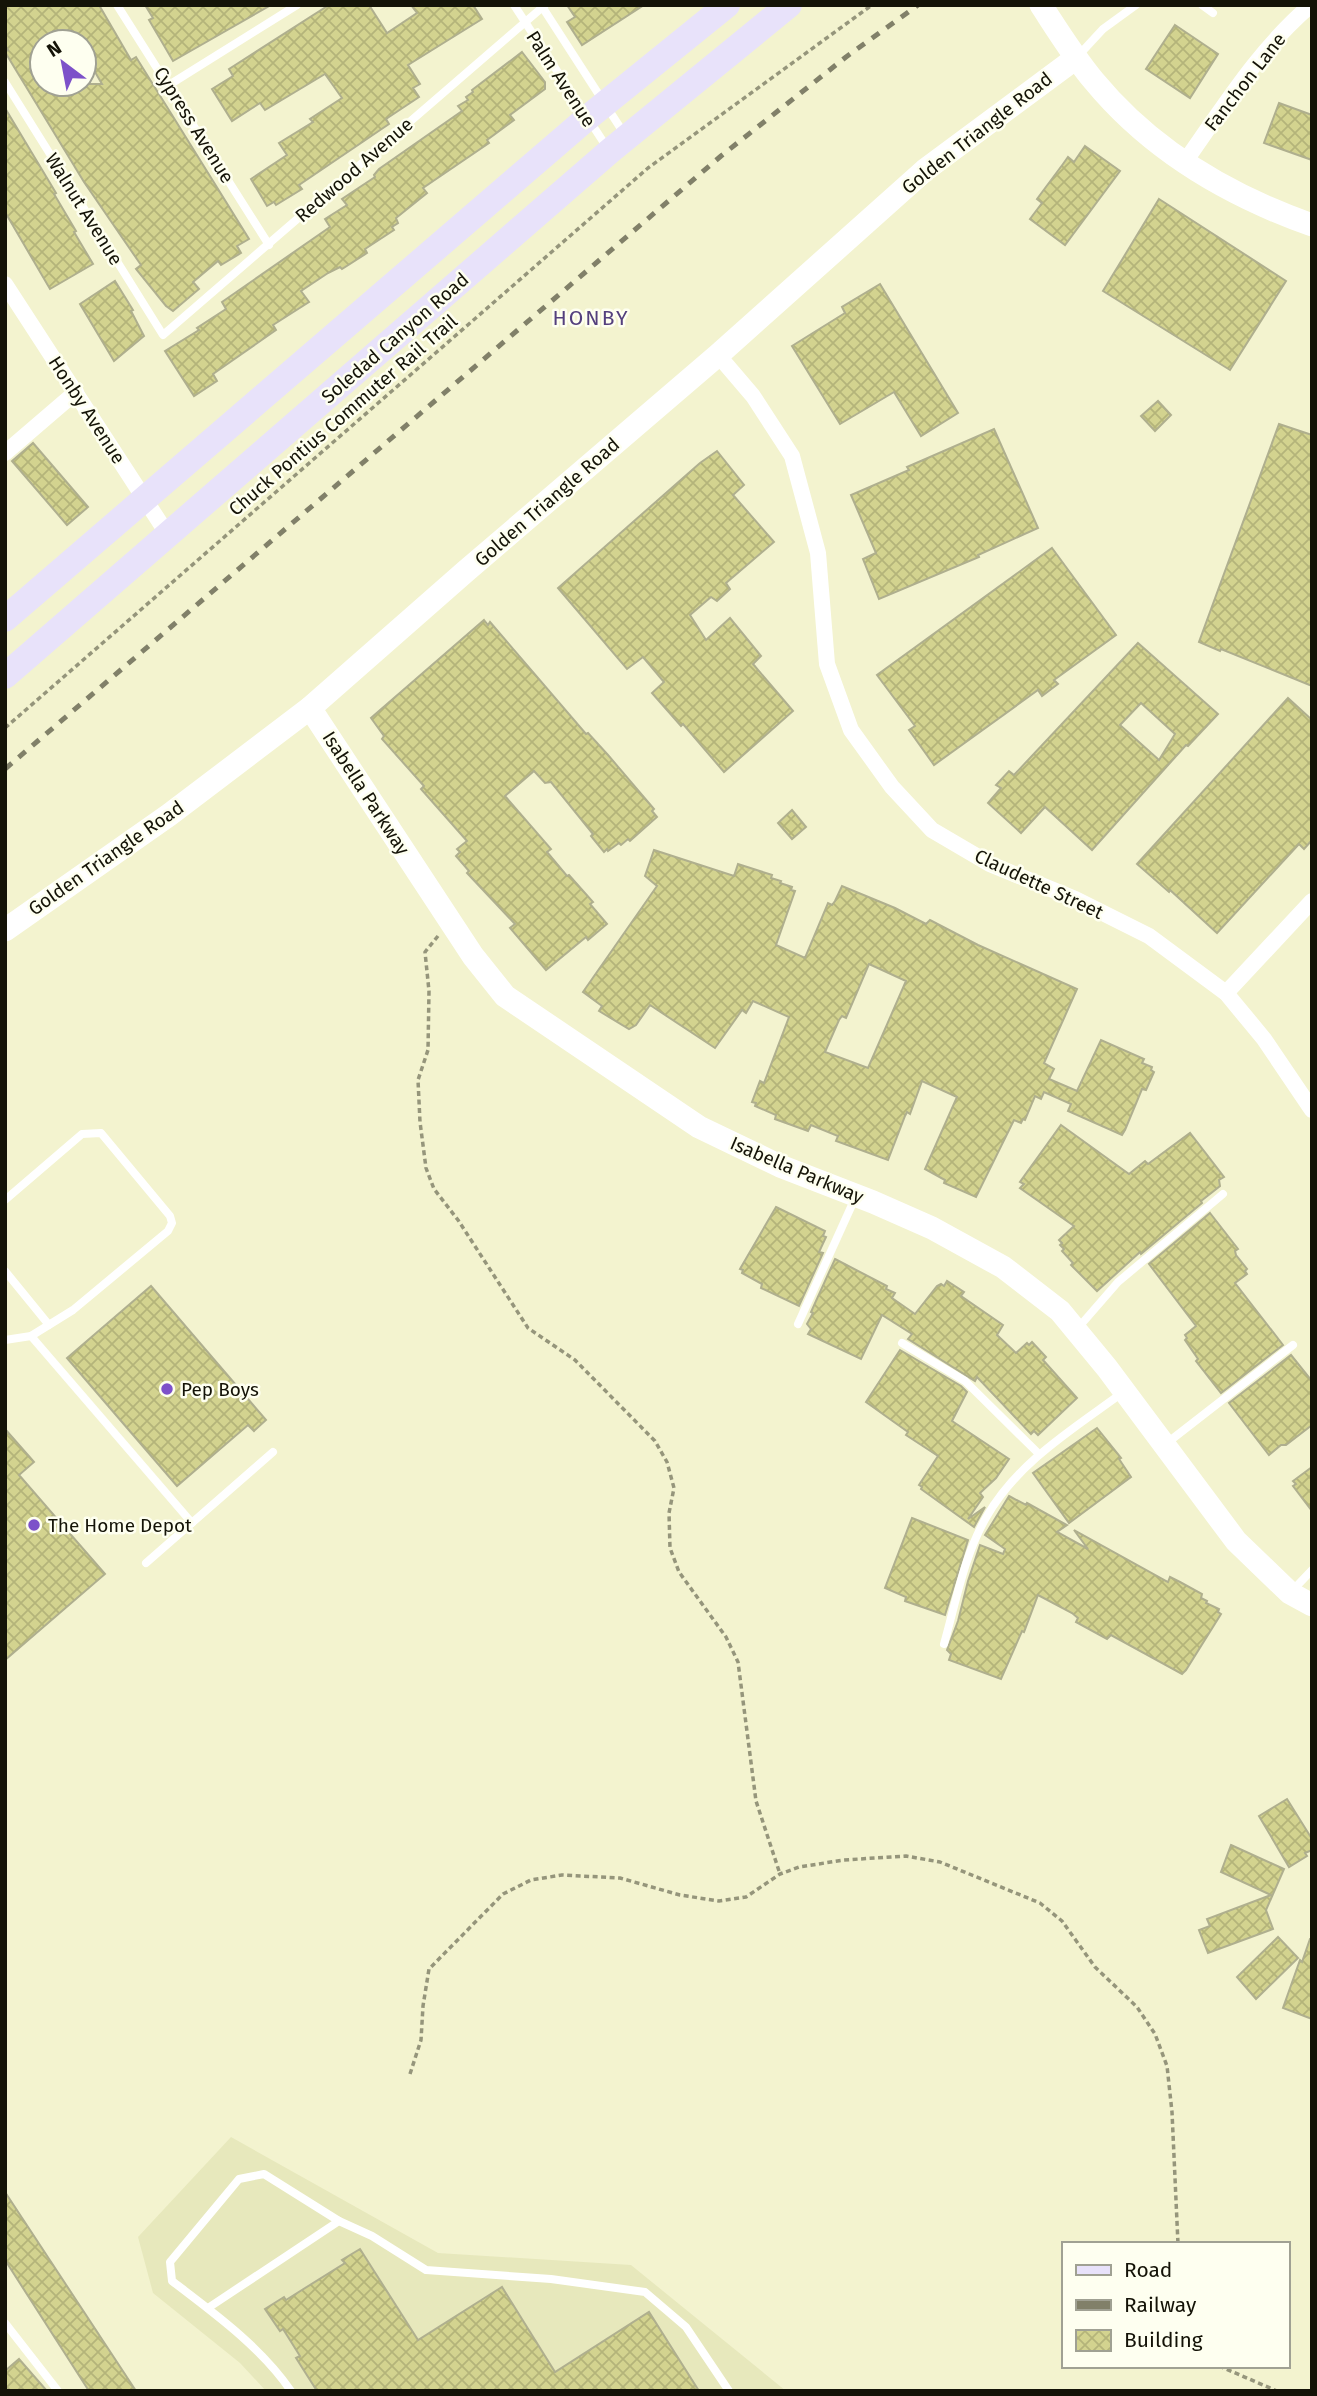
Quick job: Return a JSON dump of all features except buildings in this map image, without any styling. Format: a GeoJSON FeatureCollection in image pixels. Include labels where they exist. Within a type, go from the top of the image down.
{"type":"FeatureCollection","features":[{"type":"Feature","properties":{"kind":"main road"},"geometry":{"type":"LineString","coordinates":[[5,619],[595,111],[727,5]]}},
{"type":"Feature","properties":{"kind":"main road","name":"Soledad Canyon Road"},"geometry":{"type":"LineString","coordinates":[[5,676],[619,144],[789,5]]}},
{"type":"Feature","properties":{"kind":"street"},"geometry":{"type":"LineString","coordinates":[[1041,5],[1094,82],[1137,125],[1184,163],[1235,194],[1312,225]]}},
{"type":"Feature","properties":{"kind":"street","name":"Fanchon Lane"},"geometry":{"type":"LineString","coordinates":[[1184,163],[1251,68],[1311,5]]}},
{"type":"Feature","properties":{"kind":"street","name":"Golden Triangle Road"},"geometry":{"type":"LineString","coordinates":[[5,930],[169,815],[310,708],[718,355],[925,170],[1076,58]]}},
{"type":"Feature","properties":{"kind":"street","name":"Honby Avenue"},"geometry":{"type":"LineString","coordinates":[[5,284],[169,535]]}},
{"type":"Feature","properties":{"kind":"street","name":"Claudette Street"},"geometry":{"type":"LineString","coordinates":[[718,355],[753,396],[792,456],[818,553],[827,664],[851,730],[892,787],[933,830],[990,864],[1075,899],[1149,936],[1226,993],[1264,1039],[1312,1110]]}},
{"type":"Feature","properties":{"kind":"street"},"geometry":{"type":"LineString","coordinates":[[5,453],[76,392]]}},
{"type":"Feature","properties":{"kind":"street","name":"Isabella Parkway"},"geometry":{"type":"LineString","coordinates":[[310,708],[473,956],[505,996],[699,1127],[780,1166],[932,1228],[1003,1267],[1060,1311],[1124,1391],[1236,1541],[1290,1593],[1312,1605]]}},
{"type":"Feature","properties":{"kind":"street"},"geometry":{"type":"LineString","coordinates":[[1226,993],[1312,901]]}},
{"type":"Feature","properties":{"kind":"lane","name":"Cypress Avenue"},"geometry":{"type":"LineString","coordinates":[[117,5],[269,244]]}},
{"type":"Feature","properties":{"kind":"lane"},"geometry":{"type":"LineString","coordinates":[[169,85],[297,5]]}},
{"type":"Feature","properties":{"kind":"lane","name":"Palm Avenue"},"geometry":{"type":"LineString","coordinates":[[514,5],[524,23],[619,144]]}},
{"type":"Feature","properties":{"kind":"lane"},"geometry":{"type":"LineString","coordinates":[[1076,58],[1103,29],[1136,5]]}},
{"type":"Feature","properties":{"kind":"lane"},"geometry":{"type":"LineString","coordinates":[[1202,5],[1213,13]]}},
{"type":"Feature","properties":{"kind":"lane","name":"Palm Avenue"},"geometry":{"type":"LineString","coordinates":[[543,6],[595,111],[619,144]]}},
{"type":"Feature","properties":{"kind":"lane","name":"Redwood Avenue"},"geometry":{"type":"LineString","coordinates":[[163,335],[543,6]]}},
{"type":"Feature","properties":{"kind":"lane","name":"Walnut Avenue"},"geometry":{"type":"LineString","coordinates":[[5,82],[163,335]]}},
{"type":"Feature","properties":{"kind":"lane"},"geometry":{"type":"LineString","coordinates":[[5,1200],[82,1134],[101,1133],[170,1216],[172,1223],[168,1231],[73,1310],[31,1336],[5,1340]]}},
{"type":"Feature","properties":{"kind":"lane"},"geometry":{"type":"LineString","coordinates":[[1076,1331],[1118,1282],[1223,1194]]}},
{"type":"Feature","properties":{"kind":"lane"},"geometry":{"type":"LineString","coordinates":[[798,1324],[856,1195]]}},
{"type":"Feature","properties":{"kind":"lane"},"geometry":{"type":"LineString","coordinates":[[5,1271],[49,1325]]}},
{"type":"Feature","properties":{"kind":"lane"},"geometry":{"type":"LineString","coordinates":[[31,1336],[192,1523]]}},
{"type":"Feature","properties":{"kind":"lane"},"geometry":{"type":"LineString","coordinates":[[902,1343],[965,1381],[1039,1454]]}},
{"type":"Feature","properties":{"kind":"lane"},"geometry":{"type":"LineString","coordinates":[[1164,1445],[1293,1345]]}},
{"type":"Feature","properties":{"kind":"lane"},"geometry":{"type":"LineString","coordinates":[[944,1644],[969,1555],[987,1516],[1019,1474],[1039,1454],[1124,1391]]}},
{"type":"Feature","properties":{"kind":"lane"},"geometry":{"type":"LineString","coordinates":[[146,1563],[273,1452]]}},
{"type":"Feature","properties":{"kind":"lane"},"geometry":{"type":"LineString","coordinates":[[1290,1593],[1312,1570]]}},
{"type":"Feature","properties":{"kind":"lane"},"geometry":{"type":"LineString","coordinates":[[291,2391],[275,2368],[208,2308],[172,2281],[170,2262],[239,2179],[264,2174],[339,2221],[372,2236],[426,2270],[551,2279],[645,2292],[686,2327],[729,2391]]}},
{"type":"Feature","properties":{"kind":"lane"},"geometry":{"type":"LineString","coordinates":[[208,2308],[339,2221]]}},
{"type":"Feature","properties":{"kind":"lane"},"geometry":{"type":"LineString","coordinates":[[5,2323],[58,2391]]}},
{"type":"Feature","properties":{"kind":"path","name":"Chuck Pontius Commuter Rail Trail"},"geometry":{"type":"LineString","coordinates":[[5,728],[648,168],[872,5]]}},
{"type":"Feature","properties":{"kind":"path"},"geometry":{"type":"LineString","coordinates":[[450,921],[425,953],[429,991],[428,1050],[418,1080],[419,1122],[426,1168],[434,1189],[458,1220],[528,1328],[575,1360],[655,1441],[667,1462],[674,1488],[669,1513],[670,1548],[679,1572],[726,1636],[738,1662],[756,1801],[780,1874]]}},
{"type":"Feature","properties":{"kind":"path"},"geometry":{"type":"LineString","coordinates":[[410,2074],[421,2040],[429,1969],[503,1894],[531,1880],[562,1875],[620,1878],[680,1895],[719,1901],[746,1897],[780,1874],[799,1867],[844,1860],[906,1856],[940,1862],[1040,1903],[1062,1921],[1095,1967],[1137,2007],[1154,2034],[1167,2066],[1172,2112],[1178,2242]]}},
{"type":"Feature","properties":{"kind":"path"},"geometry":{"type":"LineString","coordinates":[[1224,2368],[1277,2391]]}},
{"type":"Feature","properties":{"kind":"shaded area"},"geometry":{"type":"Polygon","coordinates":[[[231,2137],[438,2253],[631,2265],[786,2391],[266,2391],[240,2363],[153,2293],[138,2237],[231,2137]]]}},
{"type":"Feature","properties":{"kind":"railway"},"geometry":{"type":"LineString","coordinates":[[5,769],[721,156],[846,57],[918,5]]}},
{"type":"Feature","properties":{"kind":"place","name":"Pep Boys"},"geometry":{"type":"Point","coordinates":[167,1389]}},
{"type":"Feature","properties":{"kind":"place","name":"The Home Depot"},"geometry":{"type":"Point","coordinates":[34,1525]}},
{"type":"Feature","properties":{"kind":"district","name":"HONBY"},"geometry":{"type":"Point","coordinates":[591,318]}}]}
